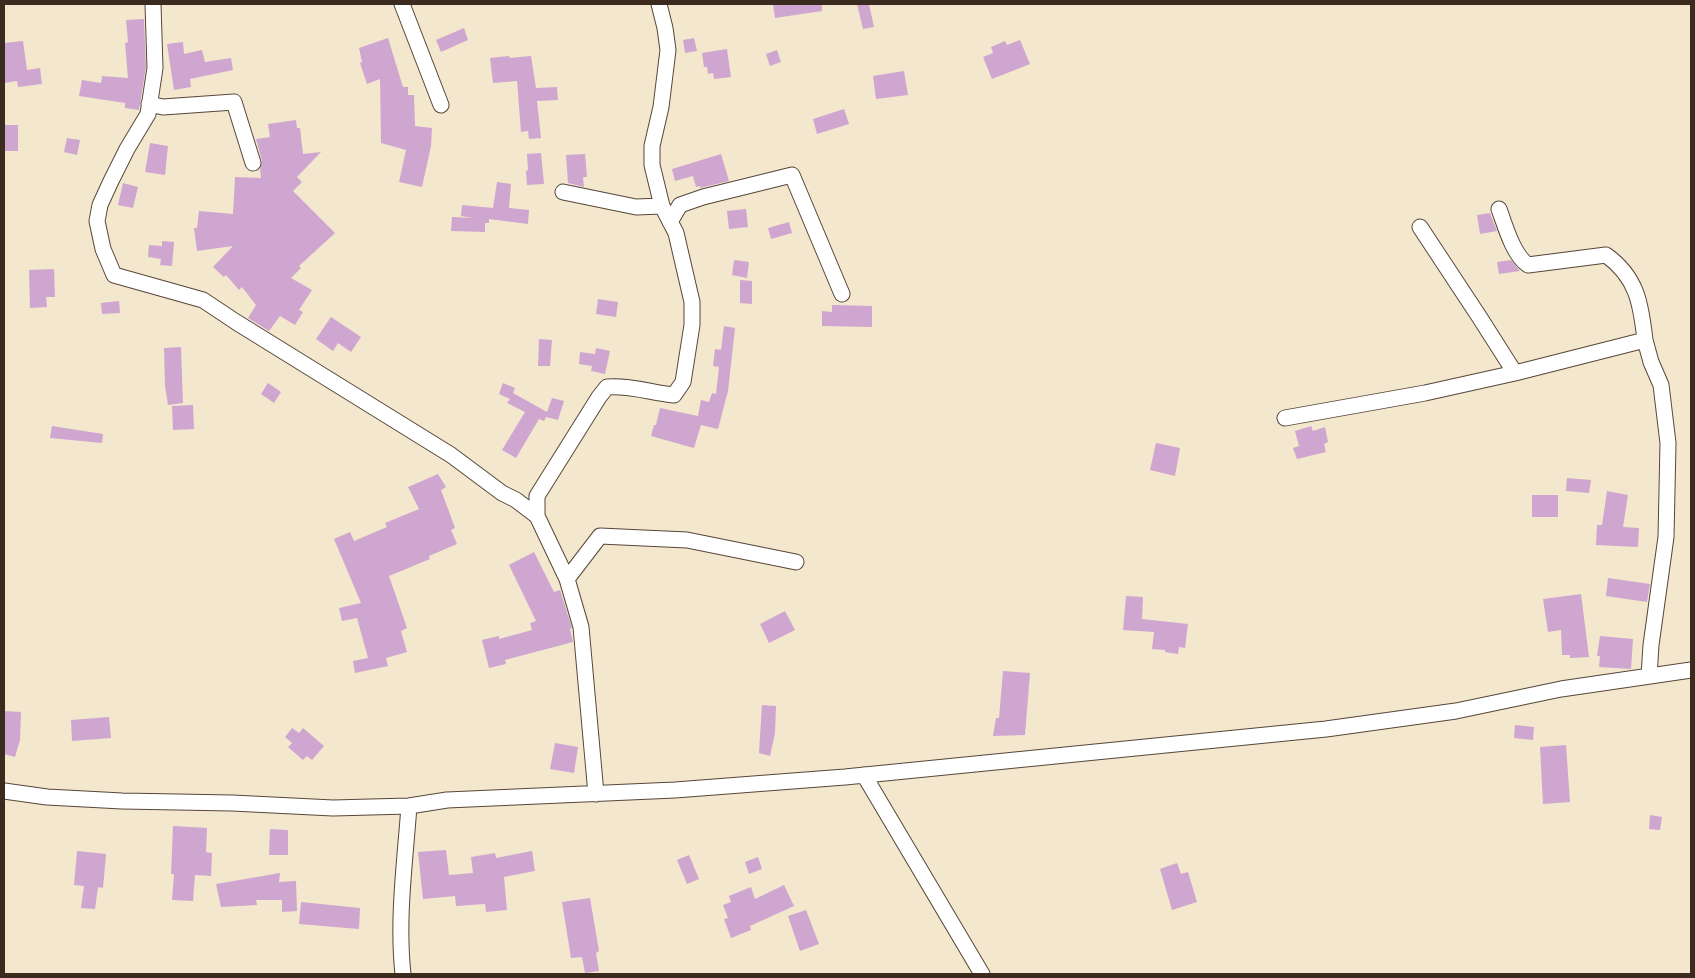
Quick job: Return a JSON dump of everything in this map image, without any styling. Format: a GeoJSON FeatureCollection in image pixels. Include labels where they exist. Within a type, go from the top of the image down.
{"type":"FeatureCollection","features":[{"type":"Feature","properties":{"kind":"street"},"geometry":{"type":"LineString","coordinates":[[153,4],[155,68],[148,114],[127,149],[100,205],[97,221],[103,249],[114,276],[203,300],[451,456],[537,516]]}},
{"type":"Feature","properties":{"kind":"street"},"geometry":{"type":"LineString","coordinates":[[402,4],[441,105]]}},
{"type":"Feature","properties":{"kind":"street"},"geometry":{"type":"LineString","coordinates":[[596,794],[581,628],[567,579],[537,516],[537,496],[599,396],[607,387],[622,386],[659,394],[674,395],[683,382],[692,325],[692,302],[676,233],[662,206],[652,165],[652,146],[661,107],[668,50],[659,4]]}},
{"type":"Feature","properties":{"kind":"street"},"geometry":{"type":"LineString","coordinates":[[149,104],[163,107],[234,102],[253,163]]}},
{"type":"Feature","properties":{"kind":"street"},"geometry":{"type":"LineString","coordinates":[[670,222],[680,205],[703,197],[792,175],[842,294]]}},
{"type":"Feature","properties":{"kind":"street"},"geometry":{"type":"LineString","coordinates":[[563,192],[636,207],[662,206]]}},
{"type":"Feature","properties":{"kind":"street"},"geometry":{"type":"LineString","coordinates":[[1499,209],[1522,261],[1528,265],[1606,255],[1620,265],[1630,279],[1641,308],[1645,340],[1651,362],[1661,385],[1668,444],[1666,538],[1651,645],[1649,676]]}},
{"type":"Feature","properties":{"kind":"street"},"geometry":{"type":"LineString","coordinates":[[1420,227],[1515,374]]}},
{"type":"Feature","properties":{"kind":"street"},"geometry":{"type":"LineString","coordinates":[[1285,418],[1425,393],[1515,374],[1645,340]]}},
{"type":"Feature","properties":{"kind":"street"},"geometry":{"type":"LineString","coordinates":[[567,579],[600,536],[687,540],[796,562]]}},
{"type":"Feature","properties":{"kind":"street"},"geometry":{"type":"LineString","coordinates":[[4,790],[47,797],[122,802],[232,803],[333,808],[409,806],[447,800],[675,790],[864,775],[1326,729],[1456,710],[1561,689],[1691,670]]}},
{"type":"Feature","properties":{"kind":"street"},"geometry":{"type":"LineString","coordinates":[[864,775],[982,974]]}},
{"type":"Feature","properties":{"kind":"street"},"geometry":{"type":"LineString","coordinates":[[403,974],[401,917],[409,806]]}},
{"type":"Feature","properties":{"kind":"building"},"geometry":{"type":"Polygon","coordinates":[[[773,4],[822,4],[822,11],[775,18],[773,4]]]}},
{"type":"Feature","properties":{"kind":"building"},"geometry":{"type":"Polygon","coordinates":[[[857,4],[869,4],[874,27],[863,29],[857,4]]]}},
{"type":"Feature","properties":{"kind":"building"},"geometry":{"type":"Polygon","coordinates":[[[144,19],[146,67],[139,110],[125,108],[125,103],[79,96],[82,80],[101,83],[102,76],[128,78],[125,43],[128,42],[126,20],[144,19]]]}},
{"type":"Feature","properties":{"kind":"building"},"geometry":{"type":"Polygon","coordinates":[[[464,28],[468,40],[441,52],[436,40],[464,28]]]}},
{"type":"Feature","properties":{"kind":"building"},"geometry":{"type":"Polygon","coordinates":[[[388,38],[403,87],[408,87],[408,95],[414,95],[415,126],[432,128],[431,146],[422,187],[399,182],[406,150],[381,143],[380,79],[367,84],[360,63],[362,62],[359,48],[388,38]]]}},
{"type":"Feature","properties":{"kind":"building"},"geometry":{"type":"Polygon","coordinates":[[[694,38],[697,51],[685,53],[683,40],[694,38]]]}},
{"type":"Feature","properties":{"kind":"building"},"geometry":{"type":"Polygon","coordinates":[[[1020,40],[1030,64],[992,79],[983,57],[993,53],[991,47],[1005,41],[1007,45],[1020,40]]]}},
{"type":"Feature","properties":{"kind":"building"},"geometry":{"type":"Polygon","coordinates":[[[23,41],[27,70],[40,68],[42,84],[18,87],[17,81],[4,83],[4,43],[23,41]]]}},
{"type":"Feature","properties":{"kind":"building"},"geometry":{"type":"Polygon","coordinates":[[[183,42],[184,54],[202,50],[205,62],[231,58],[233,70],[190,79],[191,87],[174,90],[167,44],[183,42]]]}},
{"type":"Feature","properties":{"kind":"building"},"geometry":{"type":"Polygon","coordinates":[[[727,49],[731,77],[714,79],[713,73],[708,74],[707,67],[704,67],[702,53],[727,49]]]}},
{"type":"Feature","properties":{"kind":"building"},"geometry":{"type":"Polygon","coordinates":[[[777,50],[781,62],[770,66],[766,54],[777,50]]]}},
{"type":"Feature","properties":{"kind":"building"},"geometry":{"type":"Polygon","coordinates":[[[509,56],[510,58],[531,56],[536,88],[557,87],[558,100],[537,101],[541,138],[529,139],[528,131],[521,132],[517,81],[493,83],[490,58],[509,56]]]}},
{"type":"Feature","properties":{"kind":"building"},"geometry":{"type":"Polygon","coordinates":[[[904,71],[908,95],[876,99],[873,76],[904,71]]]}},
{"type":"Feature","properties":{"kind":"building"},"geometry":{"type":"Polygon","coordinates":[[[844,109],[849,124],[817,134],[813,119],[844,109]]]}},
{"type":"Feature","properties":{"kind":"building"},"geometry":{"type":"Polygon","coordinates":[[[296,120],[297,128],[300,128],[303,154],[321,152],[297,177],[302,182],[293,191],[335,233],[299,266],[301,268],[291,278],[312,290],[299,310],[303,312],[295,325],[280,316],[269,331],[248,318],[256,305],[242,287],[239,290],[226,275],[224,277],[213,267],[233,246],[197,251],[194,228],[197,228],[199,211],[233,214],[235,177],[261,178],[262,161],[256,139],[270,137],[268,124],[296,120]]]}},
{"type":"Feature","properties":{"kind":"building"},"geometry":{"type":"Polygon","coordinates":[[[4,125],[18,125],[18,151],[4,151],[4,125]]]}},
{"type":"Feature","properties":{"kind":"building"},"geometry":{"type":"Polygon","coordinates":[[[67,138],[80,140],[77,155],[64,152],[67,138]]]}},
{"type":"Feature","properties":{"kind":"building"},"geometry":{"type":"Polygon","coordinates":[[[150,143],[168,146],[165,175],[145,172],[150,143]]]}},
{"type":"Feature","properties":{"kind":"building"},"geometry":{"type":"Polygon","coordinates":[[[541,153],[544,184],[527,185],[527,154],[541,153]]]}},
{"type":"Feature","properties":{"kind":"building"},"geometry":{"type":"Polygon","coordinates":[[[585,154],[587,177],[583,177],[584,187],[568,183],[566,155],[585,154]]]}},
{"type":"Feature","properties":{"kind":"building"},"geometry":{"type":"Polygon","coordinates":[[[721,154],[729,181],[700,188],[700,186],[696,187],[693,176],[675,181],[672,169],[721,154]]]}},
{"type":"Feature","properties":{"kind":"building"},"geometry":{"type":"Polygon","coordinates":[[[497,182],[511,184],[509,208],[529,210],[528,224],[489,219],[489,223],[485,223],[485,232],[451,231],[452,217],[473,218],[461,216],[462,205],[493,208],[497,182]]]}},
{"type":"Feature","properties":{"kind":"building"},"geometry":{"type":"Polygon","coordinates":[[[123,183],[138,187],[133,208],[118,205],[123,183]]]}},
{"type":"Feature","properties":{"kind":"building"},"geometry":{"type":"Polygon","coordinates":[[[746,209],[748,227],[729,229],[727,211],[746,209]]]}},
{"type":"Feature","properties":{"kind":"building"},"geometry":{"type":"Polygon","coordinates":[[[1490,213],[1497,231],[1480,234],[1477,215],[1490,213]]]}},
{"type":"Feature","properties":{"kind":"building"},"geometry":{"type":"Polygon","coordinates":[[[789,222],[792,233],[771,239],[768,228],[789,222]]]}},
{"type":"Feature","properties":{"kind":"building"},"geometry":{"type":"Polygon","coordinates":[[[162,241],[174,242],[172,266],[160,265],[161,259],[148,257],[149,245],[162,246],[162,241]]]}},
{"type":"Feature","properties":{"kind":"building"},"geometry":{"type":"Polygon","coordinates":[[[734,260],[749,262],[747,278],[732,275],[734,260]]]}},
{"type":"Feature","properties":{"kind":"building"},"geometry":{"type":"Polygon","coordinates":[[[1511,260],[1520,271],[1499,274],[1497,262],[1511,260]]]}},
{"type":"Feature","properties":{"kind":"building"},"geometry":{"type":"Polygon","coordinates":[[[54,269],[55,297],[46,297],[47,307],[30,308],[29,270],[54,269]]]}},
{"type":"Feature","properties":{"kind":"building"},"geometry":{"type":"Polygon","coordinates":[[[740,280],[752,281],[752,304],[740,303],[740,280]]]}},
{"type":"Feature","properties":{"kind":"building"},"geometry":{"type":"Polygon","coordinates":[[[598,299],[618,302],[616,317],[596,314],[598,299]]]}},
{"type":"Feature","properties":{"kind":"building"},"geometry":{"type":"Polygon","coordinates":[[[119,301],[120,313],[102,314],[101,303],[119,301]]]}},
{"type":"Feature","properties":{"kind":"building"},"geometry":{"type":"Polygon","coordinates":[[[832,305],[872,306],[872,327],[822,326],[822,311],[832,312],[832,305]]]}},
{"type":"Feature","properties":{"kind":"building"},"geometry":{"type":"Polygon","coordinates":[[[331,317],[361,337],[351,352],[338,343],[333,351],[316,339],[331,317]]]}},
{"type":"Feature","properties":{"kind":"building"},"geometry":{"type":"Polygon","coordinates":[[[724,326],[735,328],[728,391],[718,429],[701,425],[694,448],[651,436],[660,408],[698,416],[701,400],[709,402],[712,393],[716,394],[719,367],[713,366],[715,349],[721,350],[724,326]]]}},
{"type":"Feature","properties":{"kind":"building"},"geometry":{"type":"Polygon","coordinates":[[[539,339],[552,340],[550,366],[538,366],[539,339]]]}},
{"type":"Feature","properties":{"kind":"building"},"geometry":{"type":"Polygon","coordinates":[[[181,347],[183,403],[168,405],[165,386],[164,348],[181,347]]]}},
{"type":"Feature","properties":{"kind":"building"},"geometry":{"type":"Polygon","coordinates":[[[596,348],[610,351],[605,374],[591,371],[592,366],[579,364],[580,352],[595,354],[596,348]]]}},
{"type":"Feature","properties":{"kind":"building"},"geometry":{"type":"Polygon","coordinates":[[[268,383],[281,392],[274,403],[261,394],[268,383]]]}},
{"type":"Feature","properties":{"kind":"building"},"geometry":{"type":"Polygon","coordinates":[[[503,383],[515,388],[513,393],[547,412],[552,398],[564,401],[558,420],[546,417],[544,421],[539,419],[516,458],[502,450],[525,412],[507,403],[510,399],[499,394],[503,383]]]}},
{"type":"Feature","properties":{"kind":"building"},"geometry":{"type":"Polygon","coordinates":[[[193,405],[194,429],[173,430],[172,406],[193,405]]]}},
{"type":"Feature","properties":{"kind":"building"},"geometry":{"type":"Polygon","coordinates":[[[52,426],[103,434],[102,443],[50,438],[52,426]]]}},
{"type":"Feature","properties":{"kind":"building"},"geometry":{"type":"Polygon","coordinates":[[[1311,426],[1313,431],[1325,427],[1328,442],[1324,444],[1326,452],[1297,459],[1293,448],[1299,446],[1295,431],[1311,426]]]}},
{"type":"Feature","properties":{"kind":"building"},"geometry":{"type":"Polygon","coordinates":[[[1156,443],[1180,448],[1175,476],[1150,470],[1156,443]]]}},
{"type":"Feature","properties":{"kind":"building"},"geometry":{"type":"Polygon","coordinates":[[[438,474],[446,487],[441,490],[455,528],[451,530],[457,544],[429,556],[430,559],[389,576],[407,628],[401,631],[407,652],[386,658],[388,666],[355,673],[353,661],[368,658],[357,618],[342,621],[339,608],[361,603],[334,539],[350,532],[354,541],[387,527],[385,523],[419,509],[408,487],[438,474]]]}},
{"type":"Feature","properties":{"kind":"building"},"geometry":{"type":"Polygon","coordinates":[[[1567,478],[1591,480],[1589,493],[1566,491],[1567,478]]]}},
{"type":"Feature","properties":{"kind":"building"},"geometry":{"type":"Polygon","coordinates":[[[1607,491],[1628,495],[1623,527],[1639,528],[1638,547],[1596,545],[1597,525],[1602,525],[1607,491]]]}},
{"type":"Feature","properties":{"kind":"building"},"geometry":{"type":"Polygon","coordinates":[[[1532,495],[1558,495],[1558,517],[1532,517],[1532,495]]]}},
{"type":"Feature","properties":{"kind":"building"},"geometry":{"type":"Polygon","coordinates":[[[534,552],[554,592],[560,590],[572,628],[570,629],[573,642],[505,660],[506,664],[489,668],[482,640],[499,636],[499,639],[532,630],[530,623],[536,621],[509,565],[534,552]]]}},
{"type":"Feature","properties":{"kind":"building"},"geometry":{"type":"Polygon","coordinates":[[[1608,578],[1650,584],[1647,602],[1606,596],[1608,578]]]}},
{"type":"Feature","properties":{"kind":"building"},"geometry":{"type":"Polygon","coordinates":[[[1581,594],[1589,657],[1570,658],[1570,655],[1562,655],[1561,630],[1548,632],[1543,599],[1581,594]]]}},
{"type":"Feature","properties":{"kind":"building"},"geometry":{"type":"Polygon","coordinates":[[[1126,596],[1143,597],[1142,619],[1188,624],[1185,648],[1179,647],[1178,654],[1152,649],[1154,632],[1123,630],[1126,596]]]}},
{"type":"Feature","properties":{"kind":"building"},"geometry":{"type":"Polygon","coordinates":[[[785,611],[795,630],[769,643],[760,624],[785,611]]]}},
{"type":"Feature","properties":{"kind":"building"},"geometry":{"type":"Polygon","coordinates":[[[1600,636],[1633,639],[1631,669],[1599,667],[1600,656],[1597,656],[1600,636]]]}},
{"type":"Feature","properties":{"kind":"building"},"geometry":{"type":"Polygon","coordinates":[[[1003,671],[1030,673],[1025,735],[993,736],[996,718],[999,718],[1003,671]]]}},
{"type":"Feature","properties":{"kind":"building"},"geometry":{"type":"Polygon","coordinates":[[[762,705],[776,706],[775,733],[770,756],[759,753],[762,705]]]}},
{"type":"Feature","properties":{"kind":"building"},"geometry":{"type":"Polygon","coordinates":[[[4,711],[21,712],[20,740],[15,757],[4,754],[4,711]]]}},
{"type":"Feature","properties":{"kind":"building"},"geometry":{"type":"Polygon","coordinates":[[[109,717],[111,738],[72,741],[71,720],[109,717]]]}},
{"type":"Feature","properties":{"kind":"building"},"geometry":{"type":"Polygon","coordinates":[[[1515,725],[1534,727],[1533,740],[1514,738],[1515,725]]]}},
{"type":"Feature","properties":{"kind":"building"},"geometry":{"type":"Polygon","coordinates":[[[292,728],[299,733],[303,728],[324,746],[312,760],[307,756],[303,760],[288,747],[292,743],[285,737],[292,728]]]}},
{"type":"Feature","properties":{"kind":"building"},"geometry":{"type":"Polygon","coordinates":[[[555,743],[578,747],[574,773],[550,769],[555,743]]]}},
{"type":"Feature","properties":{"kind":"building"},"geometry":{"type":"Polygon","coordinates":[[[1566,745],[1570,802],[1543,804],[1540,747],[1566,745]]]}},
{"type":"Feature","properties":{"kind":"building"},"geometry":{"type":"Polygon","coordinates":[[[1650,815],[1662,817],[1660,830],[1649,829],[1650,815]]]}},
{"type":"Feature","properties":{"kind":"building"},"geometry":{"type":"Polygon","coordinates":[[[173,826],[207,828],[206,852],[212,853],[211,876],[195,875],[193,901],[172,900],[174,874],[171,874],[173,826]]]}},
{"type":"Feature","properties":{"kind":"building"},"geometry":{"type":"Polygon","coordinates":[[[270,829],[288,830],[288,855],[269,855],[270,829]]]}},
{"type":"Feature","properties":{"kind":"building"},"geometry":{"type":"Polygon","coordinates":[[[446,850],[449,875],[473,873],[471,857],[495,853],[496,858],[532,851],[535,871],[504,877],[507,910],[486,912],[485,904],[456,906],[455,896],[423,899],[418,852],[446,850]]]}},
{"type":"Feature","properties":{"kind":"building"},"geometry":{"type":"Polygon","coordinates":[[[77,851],[106,854],[103,888],[98,887],[95,909],[81,908],[84,886],[74,885],[77,851]]]}},
{"type":"Feature","properties":{"kind":"building"},"geometry":{"type":"Polygon","coordinates":[[[689,855],[699,879],[687,884],[677,860],[689,855]]]}},
{"type":"Feature","properties":{"kind":"building"},"geometry":{"type":"Polygon","coordinates":[[[758,857],[762,869],[749,874],[745,862],[758,857]]]}},
{"type":"Feature","properties":{"kind":"building"},"geometry":{"type":"Polygon","coordinates":[[[1177,863],[1181,874],[1188,872],[1197,902],[1172,910],[1160,869],[1177,863]]]}},
{"type":"Feature","properties":{"kind":"building"},"geometry":{"type":"Polygon","coordinates":[[[280,873],[279,882],[296,881],[297,911],[282,912],[282,900],[256,900],[257,905],[221,907],[216,884],[280,873]]]}},
{"type":"Feature","properties":{"kind":"building"},"geometry":{"type":"Polygon","coordinates":[[[784,885],[794,906],[750,926],[751,930],[731,938],[724,919],[728,918],[723,905],[731,902],[729,896],[751,887],[755,899],[784,885]]]}},
{"type":"Feature","properties":{"kind":"building"},"geometry":{"type":"Polygon","coordinates":[[[590,898],[599,951],[596,953],[599,971],[585,973],[582,957],[571,958],[562,902],[590,898]]]}},
{"type":"Feature","properties":{"kind":"building"},"geometry":{"type":"Polygon","coordinates":[[[301,902],[360,908],[359,929],[299,924],[301,902]]]}},
{"type":"Feature","properties":{"kind":"building"},"geometry":{"type":"Polygon","coordinates":[[[806,910],[819,944],[800,951],[788,916],[806,910]]]}}]}
